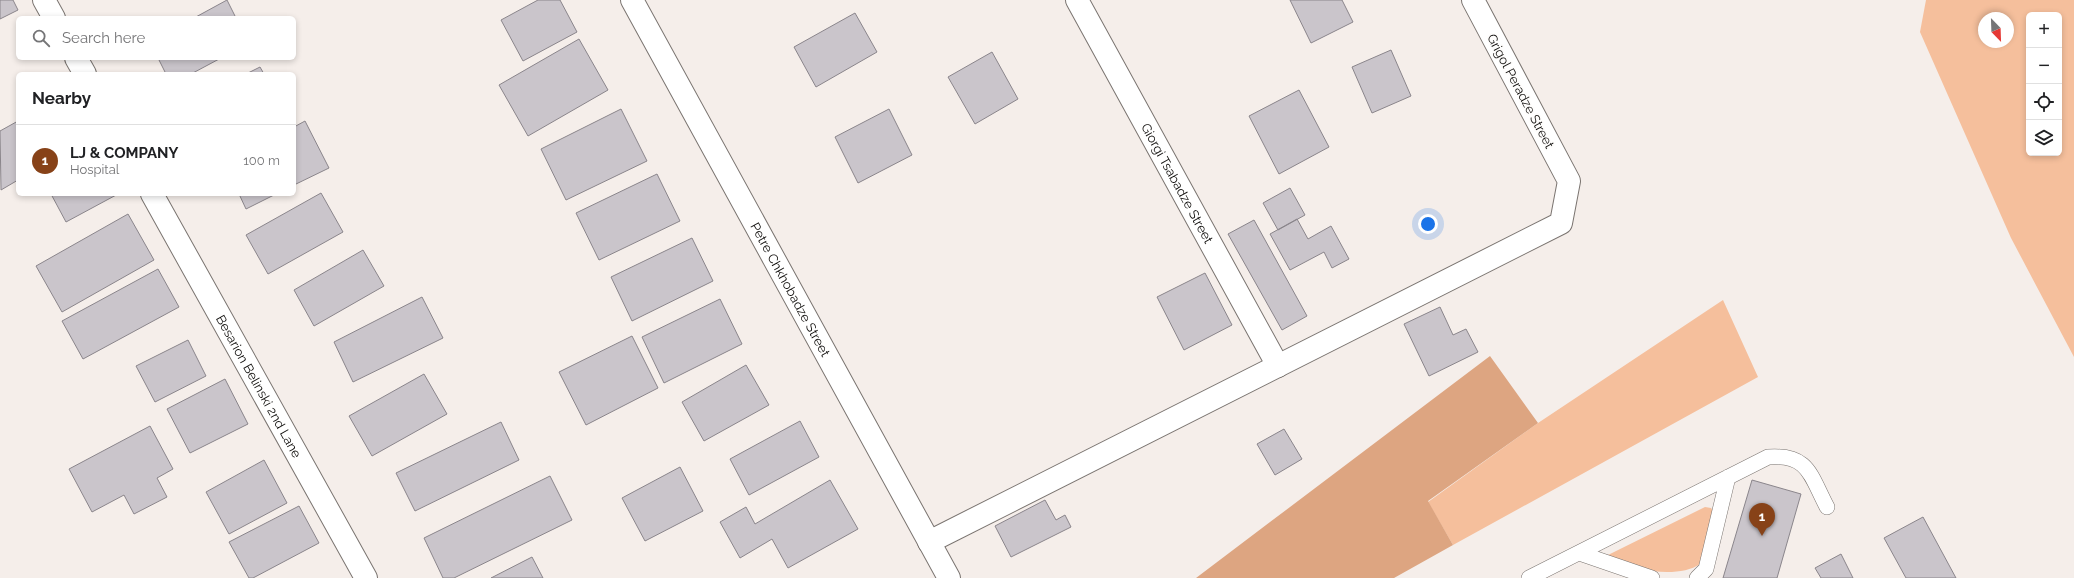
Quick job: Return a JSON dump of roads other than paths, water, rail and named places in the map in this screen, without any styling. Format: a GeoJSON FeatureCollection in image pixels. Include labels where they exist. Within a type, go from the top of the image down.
{"type":"FeatureCollection","features":[{"type":"Feature","properties":{"kind":"street"},"geometry":{"type":"LineString","coordinates":[[44,0],[53,16]]}},
{"type":"Feature","properties":{"kind":"street","name":"Petre Chkhobadze Street"},"geometry":{"type":"LineString","coordinates":[[632,0],[949,578]]}},
{"type":"Feature","properties":{"kind":"street","name":"Giorgi Tsabadze Street"},"geometry":{"type":"LineString","coordinates":[[1077,0],[1278,366]]}},
{"type":"Feature","properties":{"kind":"street","name":"Grigol Peradze Street"},"geometry":{"type":"LineString","coordinates":[[1278,366],[1561,223],[1569,181],[1473,0]]}},
{"type":"Feature","properties":{"kind":"street"},"geometry":{"type":"LineString","coordinates":[[77,60],[84,72]]}},
{"type":"Feature","properties":{"kind":"street","name":"Besarion Belinski 2nd Lane"},"geometry":{"type":"LineString","coordinates":[[153,196],[366,578]]}},
{"type":"Feature","properties":{"kind":"street"},"geometry":{"type":"LineString","coordinates":[[929,542],[1278,366]]}},
{"type":"Feature","properties":{"kind":"lane"},"geometry":{"type":"LineString","coordinates":[[1529,578],[1768,457],[1785,456],[1805,465],[1827,507]]}},
{"type":"Feature","properties":{"kind":"lane"},"geometry":{"type":"LineString","coordinates":[[1697,578],[1706,569],[1728,477]]}},
{"type":"Feature","properties":{"kind":"lane"},"geometry":{"type":"LineString","coordinates":[[1578,553],[1652,578]]}},
{"type":"Feature","properties":{"kind":"place","name":"LJ & COMPANY"},"geometry":{"type":"Point","coordinates":[1762,536]}}]}
